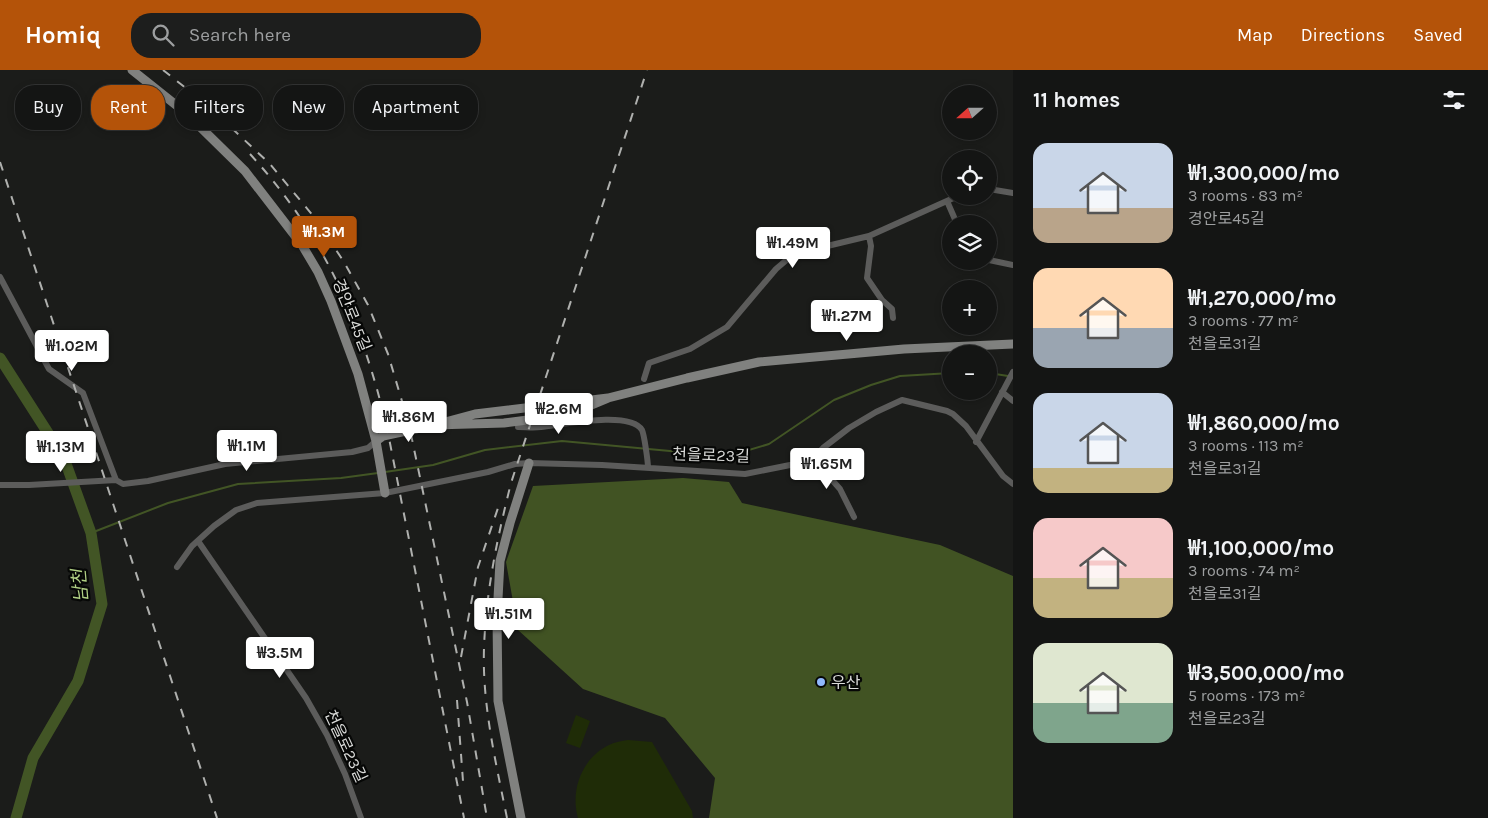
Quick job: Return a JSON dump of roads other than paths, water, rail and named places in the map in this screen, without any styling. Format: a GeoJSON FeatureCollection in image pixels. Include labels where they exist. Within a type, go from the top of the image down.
{"type":"FeatureCollection","features":[{"type":"Feature","properties":{"kind":"street","name":"경안로45길"},"geometry":{"type":"LineString","coordinates":[[132,70],[186,113],[244,171],[302,245],[318,272],[346,337],[358,374],[376,446],[384,489]]}},
{"type":"Feature","properties":{"kind":"street"},"geometry":{"type":"LineString","coordinates":[[997,190],[1013,193]]}},
{"type":"Feature","properties":{"kind":"street"},"geometry":{"type":"LineString","coordinates":[[644,378],[649,363],[690,348],[727,327],[776,269],[804,245],[823,247],[869,236],[942,203]]}},
{"type":"Feature","properties":{"kind":"street"},"geometry":{"type":"LineString","coordinates":[[869,236],[871,246],[867,278],[882,300],[892,309],[893,318]]}},
{"type":"Feature","properties":{"kind":"street"},"geometry":{"type":"LineString","coordinates":[[997,262],[1013,265]]}},
{"type":"Feature","properties":{"kind":"street"},"geometry":{"type":"LineString","coordinates":[[0,277],[49,369],[83,393],[116,480]]}},
{"type":"Feature","properties":{"kind":"street"},"geometry":{"type":"LineString","coordinates":[[434,425],[471,425],[522,421],[577,410],[608,398],[759,362],[904,349],[1013,344]]}},
{"type":"Feature","properties":{"kind":"street"},"geometry":{"type":"LineString","coordinates":[[976,442],[1013,372]]}},
{"type":"Feature","properties":{"kind":"street"},"geometry":{"type":"LineString","coordinates":[[1002,392],[1013,401]]}},
{"type":"Feature","properties":{"kind":"street"},"geometry":{"type":"LineString","coordinates":[[0,485],[116,480],[123,484],[148,481],[225,464],[352,452],[376,446],[383,436],[475,414],[608,398]]}},
{"type":"Feature","properties":{"kind":"street","name":"천을로23길"},"geometry":{"type":"LineString","coordinates":[[177,567],[198,541],[214,526],[236,510],[257,503],[384,489],[488,472],[515,464],[529,463],[648,464],[745,474],[810,461],[849,428],[876,412],[902,400],[953,414],[966,426],[976,442],[1007,481],[1013,484]]}},
{"type":"Feature","properties":{"kind":"street"},"geometry":{"type":"LineString","coordinates":[[518,427],[541,427],[598,420],[633,422],[642,430],[648,464]]}},
{"type":"Feature","properties":{"kind":"street"},"geometry":{"type":"LineString","coordinates":[[816,455],[826,472],[840,489],[854,517]]}},
{"type":"Feature","properties":{"kind":"street"},"geometry":{"type":"LineString","coordinates":[[521,818],[498,701],[497,617],[500,561],[529,463]]}},
{"type":"Feature","properties":{"kind":"street","name":"천을로23길"},"geometry":{"type":"LineString","coordinates":[[198,541],[306,698],[327,735],[345,774],[361,818]]}},
{"type":"Feature","properties":{"kind":"waterway","name":"남천"},"geometry":{"type":"LineString","coordinates":[[0,358],[64,458],[91,533],[102,604],[78,681],[33,758],[16,818]]}},
{"type":"Feature","properties":{"kind":"waterway"},"geometry":{"type":"LineString","coordinates":[[385,472],[433,465],[485,450],[562,441],[722,458],[769,444],[834,400],[871,385],[900,376],[942,374]]}},
{"type":"Feature","properties":{"kind":"waterway"},"geometry":{"type":"LineString","coordinates":[[997,374],[1008,376]]}},
{"type":"Feature","properties":{"kind":"waterway"},"geometry":{"type":"LineString","coordinates":[[91,533],[168,503],[238,484],[341,478],[378,473]]}},
{"type":"Feature","properties":{"kind":"railway"},"geometry":{"type":"LineString","coordinates":[[163,70],[206,104],[270,164],[315,218],[344,262],[368,305],[388,354],[409,425],[467,702],[487,818]]}},
{"type":"Feature","properties":{"kind":"railway"},"geometry":{"type":"LineString","coordinates":[[507,818],[494,755],[485,691],[485,627],[493,565],[511,483],[647,70]]}},
{"type":"Feature","properties":{"kind":"railway"},"geometry":{"type":"LineString","coordinates":[[250,154],[299,216],[319,248],[352,316],[377,389],[387,428],[464,818]]}},
{"type":"Feature","properties":{"kind":"railway"},"geometry":{"type":"LineString","coordinates":[[0,162],[217,818]]}},
{"type":"Feature","properties":{"kind":"railway"},"geometry":{"type":"LineString","coordinates":[[461,657],[478,567],[499,505]]}},
{"type":"Feature","properties":{"kind":"railway"},"geometry":{"type":"LineString","coordinates":[[457,700],[463,781]]}},
{"type":"Feature","properties":{"kind":"place","name":"우산"},"geometry":{"type":"Point","coordinates":[821,682]}}]}
